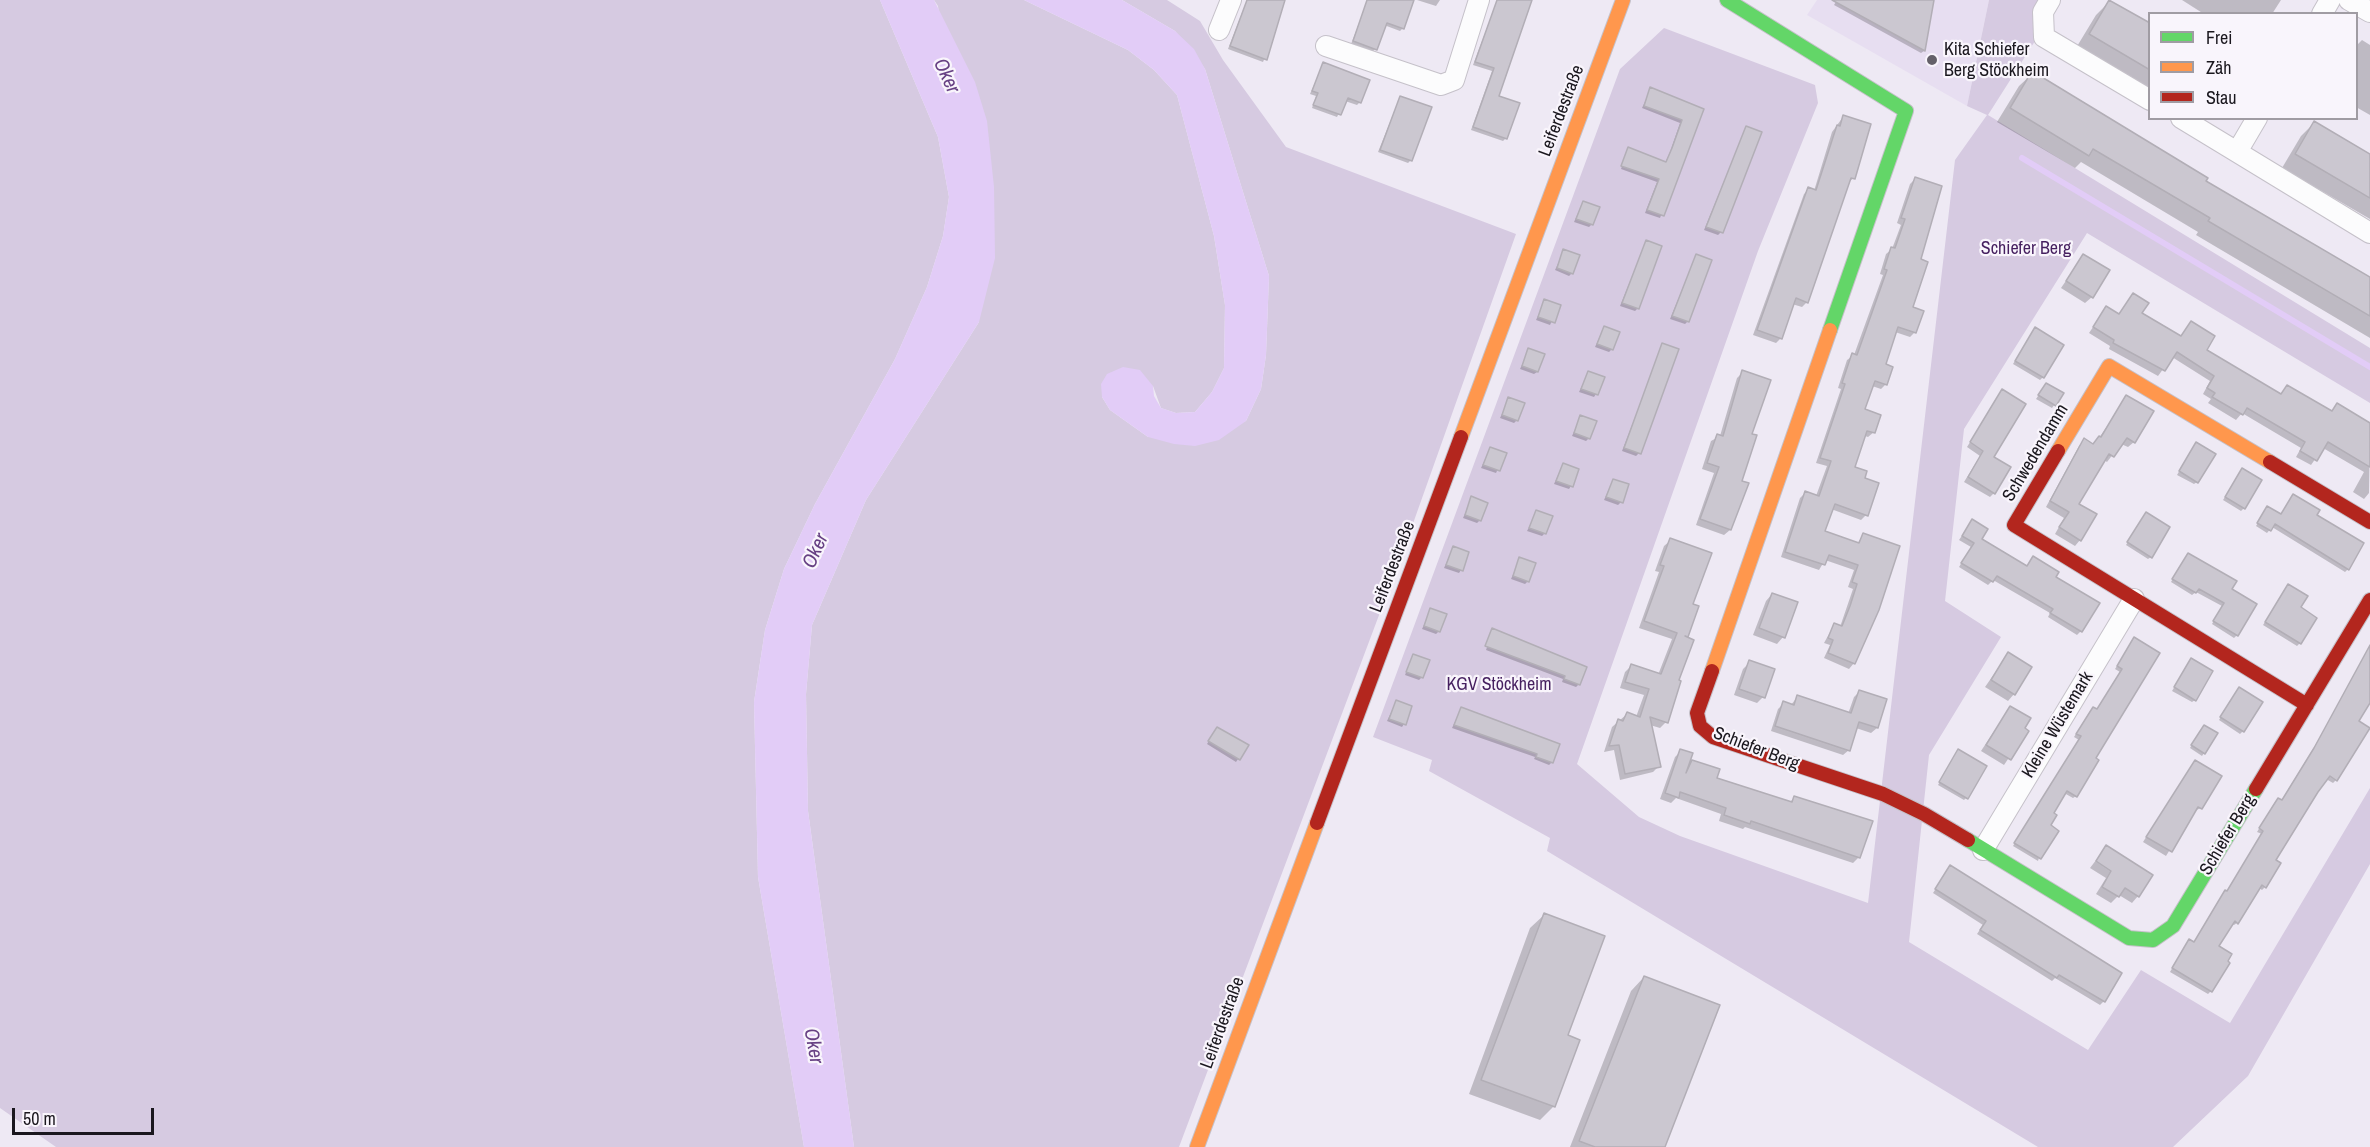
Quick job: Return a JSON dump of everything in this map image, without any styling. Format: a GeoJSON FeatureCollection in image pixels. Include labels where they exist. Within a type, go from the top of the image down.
{"type":"FeatureCollection","features":[{"type":"Feature","properties":{"kind":"street"},"geometry":{"type":"LineString","coordinates":[[1220,30],[1231,0]]}},
{"type":"Feature","properties":{"kind":"street"},"geometry":{"type":"LineString","coordinates":[[1326,46],[1441,85],[1454,80],[1479,0]]}},
{"type":"Feature","properties":{"kind":"street","name":"Leiferdestraße"},"geometry":{"type":"LineString","coordinates":[[1197,1147],[1623,0]]}},
{"type":"Feature","properties":{"kind":"street","name":"Schiefer Berg"},"geometry":{"type":"LineString","coordinates":[[1727,0],[1906,111],[1697,713],[1700,726],[1713,737],[1883,794],[1924,814],[2129,938],[2153,940],[2173,926],[2370,600]]}},
{"type":"Feature","properties":{"kind":"street"},"geometry":{"type":"LineString","coordinates":[[2050,0],[2043,12],[2044,37],[2148,99]]}},
{"type":"Feature","properties":{"kind":"street"},"geometry":{"type":"LineString","coordinates":[[2349,0],[2370,12]]}},
{"type":"Feature","properties":{"kind":"street"},"geometry":{"type":"LineString","coordinates":[[2184,120],[2370,233]]}},
{"type":"Feature","properties":{"kind":"street"},"geometry":{"type":"LineString","coordinates":[[2237,152],[2256,120]]}},
{"type":"Feature","properties":{"kind":"street","name":"Schwedendamm"},"geometry":{"type":"LineString","coordinates":[[2307,705],[2014,525],[2109,366],[2370,522]]}},
{"type":"Feature","properties":{"kind":"street","name":"Kleine Wüstemark"},"geometry":{"type":"LineString","coordinates":[[1983,850],[2134,599]]}},
{"type":"Feature","properties":{"kind":"shaded area","name":"Kita Schiefer Berg Stöckheim"},"geometry":{"type":"Polygon","coordinates":[[[1817,0],[1989,0],[1967,106],[1807,15],[1817,0]]]}},
{"type":"Feature","properties":{"kind":"green space"},"geometry":{"type":"Polygon","coordinates":[[[0,0],[880,0],[938,137],[949,197],[943,236],[927,287],[895,359],[815,504],[784,569],[765,630],[754,702],[758,877],[804,1147],[56,1147],[0,1108],[0,0]]]}},
{"type":"Feature","properties":{"kind":"green space"},"geometry":{"type":"Polygon","coordinates":[[[934,0],[1024,0],[1128,50],[1154,70],[1177,95],[1214,236],[1225,305],[1224,368],[1212,392],[1195,412],[1176,413],[1161,408],[1153,386],[1102,397],[1110,410],[1148,437],[1246,421],[1261,389],[1266,355],[1269,276],[1205,69],[1175,31],[1122,0],[1167,0],[1200,21],[1223,60],[1286,147],[1516,234],[1405,546],[1179,1147],[854,1147],[808,811],[806,694],[812,625],[866,500],[979,322],[938,6],[934,0]]]}},
{"type":"Feature","properties":{"kind":"green space","name":"KGV Stöckheim"},"geometry":{"type":"Polygon","coordinates":[[[1989,0],[2061,0],[1988,115],[2370,348],[2370,403],[2087,233],[1964,429],[1945,601],[2001,637],[1929,755],[1909,942],[2088,1050],[2141,970],[2230,1023],[2370,788],[2370,864],[2248,1076],[2173,1147],[2038,1147],[1547,851],[1550,838],[1429,771],[1432,760],[1373,737],[1620,69],[1664,28],[1815,85],[1818,103],[1758,251],[1577,764],[1639,817],[1680,836],[1868,903],[1955,160],[1987,115],[1967,106],[1989,0]]]}},
{"type":"Feature","properties":{"kind":"water","name":"Oker"},"geometry":{"type":"Polygon","coordinates":[[[880,0],[934,0],[975,82],[987,121],[994,187],[995,258],[979,322],[866,500],[812,625],[806,694],[808,811],[854,1147],[804,1147],[758,877],[754,702],[765,630],[784,569],[815,504],[895,359],[927,287],[943,236],[949,197],[938,137],[880,0]]]}},
{"type":"Feature","properties":{"kind":"water"},"geometry":{"type":"Polygon","coordinates":[[[1024,0],[1122,0],[1175,31],[1194,49],[1205,69],[1269,276],[1266,355],[1261,389],[1246,421],[1219,440],[1195,446],[1174,444],[1148,437],[1110,410],[1102,397],[1101,384],[1107,374],[1123,367],[1140,370],[1153,386],[1154,396],[1161,408],[1176,413],[1195,412],[1212,392],[1224,368],[1225,305],[1214,236],[1177,95],[1154,70],[1128,50],[1024,0]]]}},
{"type":"Feature","properties":{"kind":"building"},"geometry":{"type":"Polygon","coordinates":[[[1247,0],[1285,0],[1267,60],[1230,46],[1247,0]]]}},
{"type":"Feature","properties":{"kind":"building"},"geometry":{"type":"Polygon","coordinates":[[[1367,0],[1414,0],[1404,29],[1387,23],[1377,50],[1353,41],[1367,0]]]}},
{"type":"Feature","properties":{"kind":"building"},"geometry":{"type":"Polygon","coordinates":[[[1497,0],[1532,0],[1499,96],[1520,103],[1507,139],[1473,127],[1494,68],[1475,62],[1497,0]]]}},
{"type":"Feature","properties":{"kind":"building","name":"Kita Schiefer Berg Stöckheim"},"geometry":{"type":"Polygon","coordinates":[[[1832,0],[1934,0],[1925,51],[1832,0]]]}},
{"type":"Feature","properties":{"kind":"building"},"geometry":{"type":"Polygon","coordinates":[[[2109,0],[2148,22],[2148,69],[2089,34],[2109,0]]]}},
{"type":"Feature","properties":{"kind":"building"},"geometry":{"type":"Polygon","coordinates":[[[1323,62],[1370,80],[1361,103],[1348,98],[1341,115],[1313,105],[1318,93],[1312,91],[1323,62]]]}},
{"type":"Feature","properties":{"kind":"building"},"geometry":{"type":"Polygon","coordinates":[[[2032,71],[2208,178],[2206,181],[2370,277],[2370,316],[2208,221],[2210,218],[2093,149],[2089,156],[2010,108],[2032,71]]]}},
{"type":"Feature","properties":{"kind":"building"},"geometry":{"type":"Polygon","coordinates":[[[1650,87],[1704,109],[1664,216],[1647,210],[1659,179],[1621,166],[1628,147],[1666,162],[1672,148],[1682,120],[1644,106],[1650,87]]]}},
{"type":"Feature","properties":{"kind":"building"},"geometry":{"type":"Polygon","coordinates":[[[1400,96],[1432,107],[1412,161],[1380,150],[1400,96]]]}},
{"type":"Feature","properties":{"kind":"building"},"geometry":{"type":"Polygon","coordinates":[[[1843,115],[1871,124],[1855,179],[1851,178],[1808,303],[1796,298],[1782,339],[1757,330],[1808,187],[1816,190],[1837,125],[1840,126],[1843,115]]]}},
{"type":"Feature","properties":{"kind":"building"},"geometry":{"type":"Polygon","coordinates":[[[2314,121],[2370,154],[2370,198],[2295,154],[2314,121]]]}},
{"type":"Feature","properties":{"kind":"building"},"geometry":{"type":"Polygon","coordinates":[[[1746,126],[1762,132],[1723,233],[1706,227],[1746,126]]]}},
{"type":"Feature","properties":{"kind":"building"},"geometry":{"type":"Polygon","coordinates":[[[1915,177],[1942,186],[1921,259],[1928,262],[1913,307],[1924,311],[1916,333],[1898,327],[1886,364],[1893,367],[1887,385],[1875,381],[1865,409],[1881,415],[1875,433],[1867,431],[1855,467],[1867,471],[1865,478],[1879,483],[1868,516],[1835,504],[1825,531],[1859,543],[1863,533],[1900,546],[1879,610],[1855,664],[1828,653],[1833,640],[1828,638],[1834,623],[1842,626],[1857,584],[1852,582],[1858,565],[1829,555],[1825,565],[1785,552],[1805,491],[1819,496],[1831,461],[1820,458],[1845,384],[1842,383],[1852,353],[1857,355],[1887,270],[1884,269],[1891,247],[1895,248],[1905,219],[1901,218],[1915,177]]]}},
{"type":"Feature","properties":{"kind":"building"},"geometry":{"type":"Polygon","coordinates":[[[1583,201],[1600,207],[1593,225],[1576,219],[1583,201]]]}},
{"type":"Feature","properties":{"kind":"building"},"geometry":{"type":"Polygon","coordinates":[[[1646,240],[1662,246],[1639,309],[1622,303],[1646,240]]]}},
{"type":"Feature","properties":{"kind":"building"},"geometry":{"type":"Polygon","coordinates":[[[1563,249],[1580,255],[1573,274],[1557,268],[1563,249]]]}},
{"type":"Feature","properties":{"kind":"building"},"geometry":{"type":"Polygon","coordinates":[[[1696,254],[1712,260],[1689,322],[1672,316],[1696,254]]]}},
{"type":"Feature","properties":{"kind":"building"},"geometry":{"type":"Polygon","coordinates":[[[2083,254],[2110,270],[2093,298],[2066,281],[2083,254]]]}},
{"type":"Feature","properties":{"kind":"building"},"geometry":{"type":"Polygon","coordinates":[[[2133,293],[2149,303],[2142,313],[2181,336],[2191,321],[2215,336],[2207,350],[2281,394],[2287,385],[2332,411],[2337,403],[2370,423],[2370,467],[2328,442],[2317,461],[2300,451],[2305,442],[2247,408],[2243,415],[2212,397],[2215,393],[2207,388],[2214,376],[2177,352],[2165,371],[2113,343],[2114,340],[2093,327],[2106,306],[2119,314],[2133,293]]]}},
{"type":"Feature","properties":{"kind":"building"},"geometry":{"type":"Polygon","coordinates":[[[1544,299],[1561,305],[1555,323],[1538,317],[1544,299]]]}},
{"type":"Feature","properties":{"kind":"building"},"geometry":{"type":"Polygon","coordinates":[[[1604,326],[1620,332],[1613,350],[1597,344],[1604,326]]]}},
{"type":"Feature","properties":{"kind":"building"},"geometry":{"type":"Polygon","coordinates":[[[2035,327],[2064,345],[2044,378],[2015,361],[2035,327]]]}},
{"type":"Feature","properties":{"kind":"building"},"geometry":{"type":"Polygon","coordinates":[[[1662,343],[1679,349],[1641,454],[1624,448],[1662,343]]]}},
{"type":"Feature","properties":{"kind":"building"},"geometry":{"type":"Polygon","coordinates":[[[1528,348],[1545,354],[1538,372],[1522,366],[1528,348]]]}},
{"type":"Feature","properties":{"kind":"building"},"geometry":{"type":"Polygon","coordinates":[[[1742,370],[1771,380],[1752,434],[1757,435],[1742,481],[1749,483],[1731,530],[1700,519],[1719,467],[1707,463],[1717,434],[1723,436],[1742,370]]]}},
{"type":"Feature","properties":{"kind":"building"},"geometry":{"type":"Polygon","coordinates":[[[1588,371],[1605,377],[1598,395],[1581,389],[1588,371]]]}},
{"type":"Feature","properties":{"kind":"building"},"geometry":{"type":"Polygon","coordinates":[[[2046,383],[2064,393],[2056,406],[2038,395],[2046,383]]]}},
{"type":"Feature","properties":{"kind":"building"},"geometry":{"type":"Polygon","coordinates":[[[2002,389],[2026,404],[1994,457],[2011,467],[1995,494],[1968,477],[1983,451],[1970,442],[2002,389]]]}},
{"type":"Feature","properties":{"kind":"building"},"geometry":{"type":"Polygon","coordinates":[[[2126,395],[2154,411],[2135,443],[2127,438],[2114,457],[2109,454],[2079,504],[2097,514],[2081,541],[2059,527],[2069,512],[2050,501],[2084,438],[2093,444],[2099,436],[2101,437],[2126,395]]]}},
{"type":"Feature","properties":{"kind":"building"},"geometry":{"type":"Polygon","coordinates":[[[1508,397],[1525,403],[1518,421],[1502,415],[1508,397]]]}},
{"type":"Feature","properties":{"kind":"building"},"geometry":{"type":"Polygon","coordinates":[[[1580,415],[1597,421],[1590,439],[1574,433],[1580,415]]]}},
{"type":"Feature","properties":{"kind":"building"},"geometry":{"type":"Polygon","coordinates":[[[2196,442],[2216,454],[2198,483],[2179,471],[2196,442]]]}},
{"type":"Feature","properties":{"kind":"building"},"geometry":{"type":"Polygon","coordinates":[[[1490,447],[1507,453],[1500,471],[1483,465],[1490,447]]]}},
{"type":"Feature","properties":{"kind":"building"},"geometry":{"type":"Polygon","coordinates":[[[1563,463],[1579,469],[1573,487],[1556,481],[1563,463]]]}},
{"type":"Feature","properties":{"kind":"building"},"geometry":{"type":"Polygon","coordinates":[[[2242,468],[2262,480],[2245,509],[2225,497],[2242,468]]]}},
{"type":"Feature","properties":{"kind":"building"},"geometry":{"type":"Polygon","coordinates":[[[1613,479],[1629,484],[1623,503],[1606,497],[1613,479]]]}},
{"type":"Feature","properties":{"kind":"building"},"geometry":{"type":"Polygon","coordinates":[[[2293,494],[2320,510],[2317,515],[2364,543],[2349,570],[2275,524],[2271,531],[2257,523],[2267,506],[2281,514],[2293,494]]]}},
{"type":"Feature","properties":{"kind":"building"},"geometry":{"type":"Polygon","coordinates":[[[1471,496],[1488,503],[1481,521],[1465,515],[1471,496]]]}},
{"type":"Feature","properties":{"kind":"building"},"geometry":{"type":"Polygon","coordinates":[[[1536,510],[1553,516],[1546,534],[1529,528],[1536,510]]]}},
{"type":"Feature","properties":{"kind":"building"},"geometry":{"type":"Polygon","coordinates":[[[2146,512],[2170,527],[2152,558],[2127,542],[2146,512]]]}},
{"type":"Feature","properties":{"kind":"building"},"geometry":{"type":"Polygon","coordinates":[[[1972,519],[1988,529],[1982,539],[2027,566],[2033,556],[2059,572],[2056,577],[2100,603],[2082,632],[2050,613],[2053,609],[1997,576],[1993,582],[1961,563],[1974,543],[1962,536],[1972,519]]]}},
{"type":"Feature","properties":{"kind":"building"},"geometry":{"type":"Polygon","coordinates":[[[1670,538],[1712,553],[1693,604],[1699,606],[1688,637],[1685,636],[1694,640],[1679,680],[1681,681],[1668,723],[1650,717],[1661,767],[1625,774],[1619,745],[1609,746],[1618,719],[1623,721],[1627,712],[1640,717],[1649,689],[1625,682],[1631,664],[1661,674],[1677,633],[1644,621],[1664,566],[1660,565],[1670,538]]]}},
{"type":"Feature","properties":{"kind":"building"},"geometry":{"type":"Polygon","coordinates":[[[1453,546],[1469,552],[1463,571],[1446,565],[1453,546]]]}},
{"type":"Feature","properties":{"kind":"building"},"geometry":{"type":"Polygon","coordinates":[[[2188,553],[2237,581],[2232,589],[2257,604],[2238,636],[2213,621],[2224,603],[2199,589],[2196,593],[2172,579],[2188,553]]]}},
{"type":"Feature","properties":{"kind":"building"},"geometry":{"type":"Polygon","coordinates":[[[1519,557],[1536,563],[1529,582],[1513,576],[1519,557]]]}},
{"type":"Feature","properties":{"kind":"building"},"geometry":{"type":"Polygon","coordinates":[[[2288,584],[2308,596],[2301,607],[2317,618],[2301,644],[2265,622],[2288,584]]]}},
{"type":"Feature","properties":{"kind":"building"},"geometry":{"type":"Polygon","coordinates":[[[1772,593],[1798,602],[1785,638],[1759,628],[1772,593]]]}},
{"type":"Feature","properties":{"kind":"building"},"geometry":{"type":"Polygon","coordinates":[[[1430,608],[1447,614],[1440,632],[1424,626],[1430,608]]]}},
{"type":"Feature","properties":{"kind":"building"},"geometry":{"type":"Polygon","coordinates":[[[1492,628],[1587,667],[1580,685],[1564,679],[1565,676],[1485,646],[1492,628]]]}},
{"type":"Feature","properties":{"kind":"building"},"geometry":{"type":"Polygon","coordinates":[[[2134,637],[2160,653],[2096,758],[2099,760],[2077,797],[2067,791],[2054,813],[2057,815],[2051,825],[2059,831],[2041,859],[2014,843],[2081,736],[2076,734],[2093,707],[2097,709],[2122,669],[2117,666],[2134,637]]]}},
{"type":"Feature","properties":{"kind":"building"},"geometry":{"type":"Polygon","coordinates":[[[2370,645],[2370,703],[2359,721],[2370,728],[2337,781],[2330,776],[2318,792],[2276,860],[2281,863],[2266,888],[2262,885],[2238,924],[2235,921],[2219,946],[2232,954],[2228,961],[2230,963],[2212,992],[2172,968],[2189,939],[2194,942],[2225,890],[2227,891],[2263,831],[2259,828],[2278,798],[2282,800],[2314,748],[2370,645]]]}},
{"type":"Feature","properties":{"kind":"building"},"geometry":{"type":"Polygon","coordinates":[[[2008,652],[2032,667],[2015,695],[1991,680],[2008,652]]]}},
{"type":"Feature","properties":{"kind":"building"},"geometry":{"type":"Polygon","coordinates":[[[1413,654],[1430,660],[1423,678],[1406,672],[1413,654]]]}},
{"type":"Feature","properties":{"kind":"building"},"geometry":{"type":"Polygon","coordinates":[[[2191,658],[2213,671],[2196,701],[2174,687],[2191,658]]]}},
{"type":"Feature","properties":{"kind":"building"},"geometry":{"type":"Polygon","coordinates":[[[1749,660],[1775,669],[1765,698],[1739,689],[1749,660]]]}},
{"type":"Feature","properties":{"kind":"building"},"geometry":{"type":"Polygon","coordinates":[[[2239,687],[2263,702],[2244,732],[2220,717],[2239,687]]]}},
{"type":"Feature","properties":{"kind":"building"},"geometry":{"type":"Polygon","coordinates":[[[1859,690],[1887,699],[1878,728],[1859,722],[1850,751],[1775,726],[1783,701],[1794,705],[1797,695],[1851,713],[1859,690]]]}},
{"type":"Feature","properties":{"kind":"building"},"geometry":{"type":"Polygon","coordinates":[[[1396,700],[1412,706],[1406,725],[1389,719],[1396,700]]]}},
{"type":"Feature","properties":{"kind":"building"},"geometry":{"type":"Polygon","coordinates":[[[2010,706],[2031,718],[2025,728],[2029,731],[2011,760],[1986,745],[2010,706]]]}},
{"type":"Feature","properties":{"kind":"building"},"geometry":{"type":"Polygon","coordinates":[[[1461,707],[1560,744],[1553,763],[1536,757],[1537,754],[1454,725],[1461,707]]]}},
{"type":"Feature","properties":{"kind":"building"},"geometry":{"type":"Polygon","coordinates":[[[2204,725],[2218,733],[2205,754],[2191,745],[2204,725]]]}},
{"type":"Feature","properties":{"kind":"building"},"geometry":{"type":"Polygon","coordinates":[[[1217,727],[1249,745],[1240,760],[1208,741],[1217,727]]]}},
{"type":"Feature","properties":{"kind":"building"},"geometry":{"type":"Polygon","coordinates":[[[1680,749],[1693,753],[1686,773],[1692,760],[1720,769],[1717,778],[1792,802],[1794,796],[1873,821],[1860,858],[1751,821],[1750,824],[1724,815],[1726,808],[1680,792],[1679,798],[1665,793],[1680,749]]]}},
{"type":"Feature","properties":{"kind":"building"},"geometry":{"type":"Polygon","coordinates":[[[1958,749],[1987,766],[1968,799],[1939,782],[1958,749]]]}},
{"type":"Feature","properties":{"kind":"building"},"geometry":{"type":"Polygon","coordinates":[[[2195,760],[2222,776],[2202,809],[2198,807],[2172,852],[2146,837],[2195,760]]]}},
{"type":"Feature","properties":{"kind":"building"},"geometry":{"type":"Polygon","coordinates":[[[2106,845],[2153,875],[2139,897],[2125,888],[2119,897],[2102,887],[2111,871],[2096,861],[2106,845]]]}},
{"type":"Feature","properties":{"kind":"building"},"geometry":{"type":"Polygon","coordinates":[[[1950,865],[2122,973],[2105,1002],[2059,975],[2057,978],[1980,930],[1986,921],[1935,889],[1950,865]]]}},
{"type":"Feature","properties":{"kind":"building"},"geometry":{"type":"Polygon","coordinates":[[[1544,913],[1605,936],[1568,1035],[1580,1040],[1555,1107],[1481,1080],[1544,913]]]}},
{"type":"Feature","properties":{"kind":"building"},"geometry":{"type":"Polygon","coordinates":[[[1644,976],[1720,1005],[1665,1147],[1595,1147],[1579,1141],[1644,976]]]}},
{"type":"Feature","properties":{"kind":"waterway"},"geometry":{"type":"LineString","coordinates":[[2022,158],[2370,367]]}},
{"type":"Feature","properties":{"kind":"traffic: fast"},"geometry":{"type":"LineString","coordinates":[[1727,0],[1906,111],[1830,330]]}},
{"type":"Feature","properties":{"kind":"traffic: fast"},"geometry":{"type":"LineString","coordinates":[[1968,840],[2129,938],[2153,940],[2173,926],[2256,789]]}},
{"type":"Feature","properties":{"kind":"traffic: slow"},"geometry":{"type":"LineString","coordinates":[[1461,437],[1623,0]]}},
{"type":"Feature","properties":{"kind":"traffic: slow"},"geometry":{"type":"LineString","coordinates":[[1712,671],[1830,330]]}},
{"type":"Feature","properties":{"kind":"traffic: slow"},"geometry":{"type":"LineString","coordinates":[[2058,451],[2109,366],[2270,462]]}},
{"type":"Feature","properties":{"kind":"traffic: slow"},"geometry":{"type":"LineString","coordinates":[[1197,1147],[1317,823]]}},
{"type":"Feature","properties":{"kind":"traffic: jam"},"geometry":{"type":"LineString","coordinates":[[1317,823],[1461,437]]}},
{"type":"Feature","properties":{"kind":"traffic: jam"},"geometry":{"type":"LineString","coordinates":[[2058,451],[2014,525],[2307,705]]}},
{"type":"Feature","properties":{"kind":"traffic: jam"},"geometry":{"type":"LineString","coordinates":[[2270,462],[2370,522]]}},
{"type":"Feature","properties":{"kind":"traffic: jam"},"geometry":{"type":"LineString","coordinates":[[2256,789],[2370,600]]}},
{"type":"Feature","properties":{"kind":"traffic: jam"},"geometry":{"type":"LineString","coordinates":[[1712,671],[1697,713],[1700,726],[1713,737],[1883,794],[1924,814],[1968,840]]}},
{"type":"Feature","properties":{"kind":"place","name":"Kita Schiefer Berg Stöckheim"},"geometry":{"type":"Point","coordinates":[1932,60]}}]}
